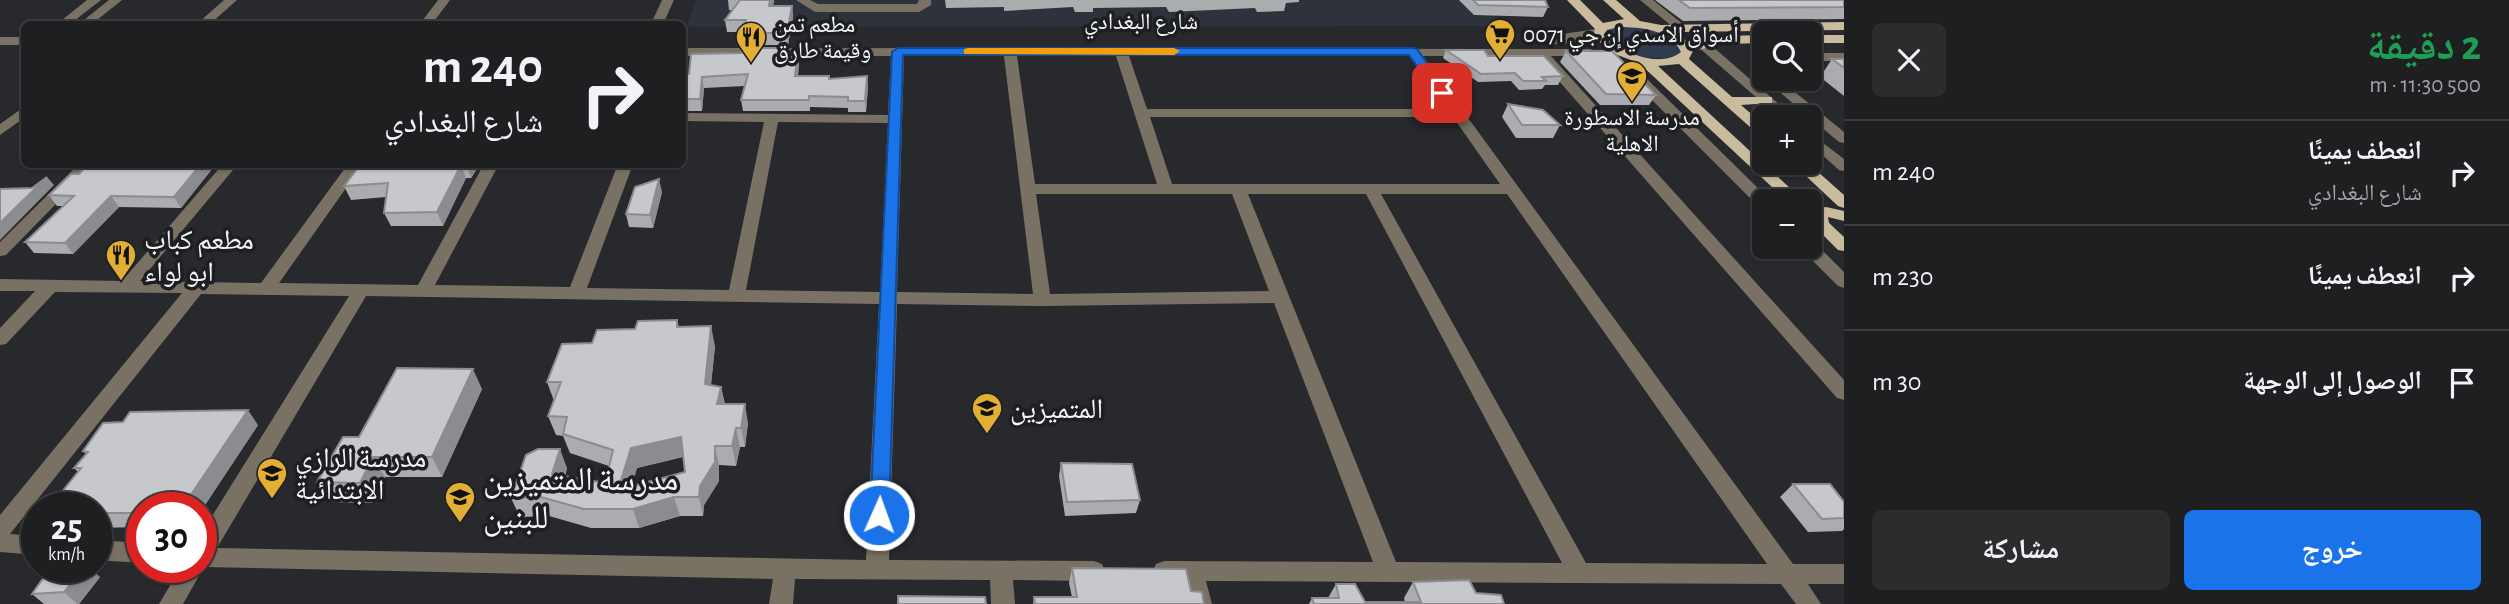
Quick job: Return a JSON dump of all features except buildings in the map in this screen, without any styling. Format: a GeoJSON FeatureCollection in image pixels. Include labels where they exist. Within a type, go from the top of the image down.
{"type":"FeatureCollection","features":[{"type":"Feature","properties":{"kind":"main road"},"geometry":{"type":"LineString","coordinates":[[1573,0],[1600,30],[1606,45],[1622,54],[1643,60],[1665,62],[1690,50],[1752,41]]}},
{"type":"Feature","properties":{"kind":"main road"},"geometry":{"type":"LineString","coordinates":[[1609,0],[1636,24]]}},
{"type":"Feature","properties":{"kind":"main road"},"geometry":{"type":"LineString","coordinates":[[1600,30],[1611,24],[1636,24],[1677,38],[1690,50],[1729,101],[1752,121]]}},
{"type":"Feature","properties":{"kind":"main road"},"geometry":{"type":"LineString","coordinates":[[1657,29],[1844,26]]}},
{"type":"Feature","properties":{"kind":"main road"},"geometry":{"type":"LineString","coordinates":[[1683,29],[1688,37],[1690,50]]}},
{"type":"Feature","properties":{"kind":"main road"},"geometry":{"type":"LineString","coordinates":[[1822,39],[1844,39]]}},
{"type":"Feature","properties":{"kind":"main road"},"geometry":{"type":"LineString","coordinates":[[1643,60],[1783,189]]}},
{"type":"Feature","properties":{"kind":"main road"},"geometry":{"type":"LineString","coordinates":[[1729,101],[1767,100]]}},
{"type":"Feature","properties":{"kind":"main road"},"geometry":{"type":"LineString","coordinates":[[1812,175],[1844,203]]}},
{"type":"Feature","properties":{"kind":"main road"},"geometry":{"type":"LineString","coordinates":[[1822,213],[1844,216]]}},
{"type":"Feature","properties":{"kind":"main road"},"geometry":{"type":"LineString","coordinates":[[1822,226],[1844,246]]}},
{"type":"Feature","properties":{"kind":"street"},"geometry":{"type":"LineString","coordinates":[[67,21],[95,0]]}},
{"type":"Feature","properties":{"kind":"street"},"geometry":{"type":"LineString","coordinates":[[89,21],[116,0]]}},
{"type":"Feature","properties":{"kind":"street"},"geometry":{"type":"LineString","coordinates":[[206,21],[231,0]]}},
{"type":"Feature","properties":{"kind":"street"},"geometry":{"type":"LineString","coordinates":[[428,21],[444,0]]}},
{"type":"Feature","properties":{"kind":"street"},"geometry":{"type":"LineString","coordinates":[[658,21],[668,0]]}},
{"type":"Feature","properties":{"kind":"street"},"geometry":{"type":"LineString","coordinates":[[802,0],[815,8],[919,8],[925,5],[925,0]]}},
{"type":"Feature","properties":{"kind":"street"},"geometry":{"type":"LineString","coordinates":[[1646,0],[1683,29]]}},
{"type":"Feature","properties":{"kind":"street","name":"شارع البغدادي"},"geometry":{"type":"LineString","coordinates":[[686,41],[1250,46],[1564,40],[1600,30]]}},
{"type":"Feature","properties":{"kind":"street"},"geometry":{"type":"LineString","coordinates":[[0,41],[21,41]]}},
{"type":"Feature","properties":{"kind":"street","name":"شارع البغدادي"},"geometry":{"type":"LineString","coordinates":[[686,52],[1121,51],[1213,46]]}},
{"type":"Feature","properties":{"kind":"street","name":"شارع البغدادي"},"geometry":{"type":"LineString","coordinates":[[1250,46],[1622,54]]}},
{"type":"Feature","properties":{"kind":"street"},"geometry":{"type":"LineString","coordinates":[[1690,50],[1773,105]]}},
{"type":"Feature","properties":{"kind":"street"},"geometry":{"type":"LineString","coordinates":[[1010,51],[1042,300]]}},
{"type":"Feature","properties":{"kind":"street"},"geometry":{"type":"LineString","coordinates":[[1121,51],[1166,189]]}},
{"type":"Feature","properties":{"kind":"street"},"geometry":{"type":"LineString","coordinates":[[1413,51],[1809,604]]}},
{"type":"Feature","properties":{"kind":"street"},"geometry":{"type":"LineString","coordinates":[[1540,51],[1844,393]]}},
{"type":"Feature","properties":{"kind":"street"},"geometry":{"type":"LineString","coordinates":[[0,52],[21,52]]}},
{"type":"Feature","properties":{"kind":"street"},"geometry":{"type":"LineString","coordinates":[[877,570],[898,52]]}},
{"type":"Feature","properties":{"kind":"street"},"geometry":{"type":"LineString","coordinates":[[1822,57],[1844,57]]}},
{"type":"Feature","properties":{"kind":"street"},"geometry":{"type":"LineString","coordinates":[[1640,80],[1752,191]]}},
{"type":"Feature","properties":{"kind":"street"},"geometry":{"type":"LineString","coordinates":[[1786,91],[1844,139]]}},
{"type":"Feature","properties":{"kind":"street"},"geometry":{"type":"LineString","coordinates":[[1141,113],[1457,113]]}},
{"type":"Feature","properties":{"kind":"street"},"geometry":{"type":"LineString","coordinates":[[0,116],[21,114]]}},
{"type":"Feature","properties":{"kind":"street"},"geometry":{"type":"LineString","coordinates":[[0,131],[21,115]]}},
{"type":"Feature","properties":{"kind":"street"},"geometry":{"type":"LineString","coordinates":[[686,117],[896,119]]}},
{"type":"Feature","properties":{"kind":"street"},"geometry":{"type":"LineString","coordinates":[[736,296],[772,118]]}},
{"type":"Feature","properties":{"kind":"street"},"geometry":{"type":"LineString","coordinates":[[1822,148],[1844,167]]}},
{"type":"Feature","properties":{"kind":"street"},"geometry":{"type":"LineString","coordinates":[[0,251],[84,168]]}},
{"type":"Feature","properties":{"kind":"street"},"geometry":{"type":"LineString","coordinates":[[126,287],[228,168]]}},
{"type":"Feature","properties":{"kind":"street"},"geometry":{"type":"LineString","coordinates":[[266,289],[353,168]]}},
{"type":"Feature","properties":{"kind":"street"},"geometry":{"type":"LineString","coordinates":[[423,292],[490,168]]}},
{"type":"Feature","properties":{"kind":"street"},"geometry":{"type":"LineString","coordinates":[[576,293],[624,168]]}},
{"type":"Feature","properties":{"kind":"street"},"geometry":{"type":"LineString","coordinates":[[1027,189],[1511,188]]}},
{"type":"Feature","properties":{"kind":"street"},"geometry":{"type":"LineString","coordinates":[[1238,189],[1388,572]]}},
{"type":"Feature","properties":{"kind":"street"},"geometry":{"type":"LineString","coordinates":[[1371,189],[1579,572]]}},
{"type":"Feature","properties":{"kind":"street"},"geometry":{"type":"LineString","coordinates":[[1821,259],[1844,282]]}},
{"type":"Feature","properties":{"kind":"street"},"geometry":{"type":"LineString","coordinates":[[0,285],[1042,300],[1280,297]]}},
{"type":"Feature","properties":{"kind":"street"},"geometry":{"type":"LineString","coordinates":[[0,339],[50,286]]}},
{"type":"Feature","properties":{"kind":"street"},"geometry":{"type":"LineString","coordinates":[[0,531],[196,288]]}},
{"type":"Feature","properties":{"kind":"street"},"geometry":{"type":"LineString","coordinates":[[217,528],[361,290]]}},
{"type":"Feature","properties":{"kind":"street"},"geometry":{"type":"LineString","coordinates":[[0,543],[21,545]]}},
{"type":"Feature","properties":{"kind":"street"},"geometry":{"type":"LineString","coordinates":[[217,555],[785,569],[1110,571]]}},
{"type":"Feature","properties":{"kind":"street"},"geometry":{"type":"LineString","coordinates":[[781,604],[785,569]]}},
{"type":"Feature","properties":{"kind":"street"},"geometry":{"type":"LineString","coordinates":[[1001,570],[1003,604]]}},
{"type":"Feature","properties":{"kind":"street"},"geometry":{"type":"LineString","coordinates":[[1138,571],[1844,574]]}},
{"type":"Feature","properties":{"kind":"street"},"geometry":{"type":"LineString","coordinates":[[1192,571],[1200,604]]}},
{"type":"Feature","properties":{"kind":"street"},"geometry":{"type":"LineString","coordinates":[[171,604],[183,583]]}},
{"type":"Feature","properties":{"kind":"shaded area"},"geometry":{"type":"Polygon","coordinates":[[[696,0],[1481,0],[1503,26],[686,27],[696,0]]]}},
{"type":"Feature","properties":{"kind":"shaded area"},"geometry":{"type":"Polygon","coordinates":[[[1610,24],[1652,28],[1685,47],[1681,56],[1649,58],[1628,53],[1603,33],[1610,24]]]}},
{"type":"Feature","properties":{"kind":"slow traffic"},"geometry":{"type":"LineString","coordinates":[[968,51],[1174,51]]}},
{"type":"Feature","properties":{"kind":"place","name":"أسواق الاسدي إن جي 0071"},"geometry":{"type":"Point","coordinates":[1500,61]}},
{"type":"Feature","properties":{"kind":"place","name":"مطعم تمن وقيمة طارق"},"geometry":{"type":"Point","coordinates":[751,64]}},
{"type":"Feature","properties":{"kind":"place","name":"مدرسة الاسطورة الاهلية"},"geometry":{"type":"Point","coordinates":[1632,103]}},
{"type":"Feature","properties":{"kind":"place","name":"مطعم كباب ابو لواء"},"geometry":{"type":"Point","coordinates":[121,282]}},
{"type":"Feature","properties":{"kind":"place","name":"المتميزين"},"geometry":{"type":"Point","coordinates":[987,435]}},
{"type":"Feature","properties":{"kind":"place","name":"مدرسة الرازي الابتدائية"},"geometry":{"type":"Point","coordinates":[272,500]}},
{"type":"Feature","properties":{"kind":"place","name":"مدرسة المتميزين للبنين"},"geometry":{"type":"Point","coordinates":[460,524]}},
{"type":"Feature","properties":{"kind":"route"},"geometry":{"type":"LineString","coordinates":[[879,515],[898,52],[1413,51],[1442,93]]}}]}
